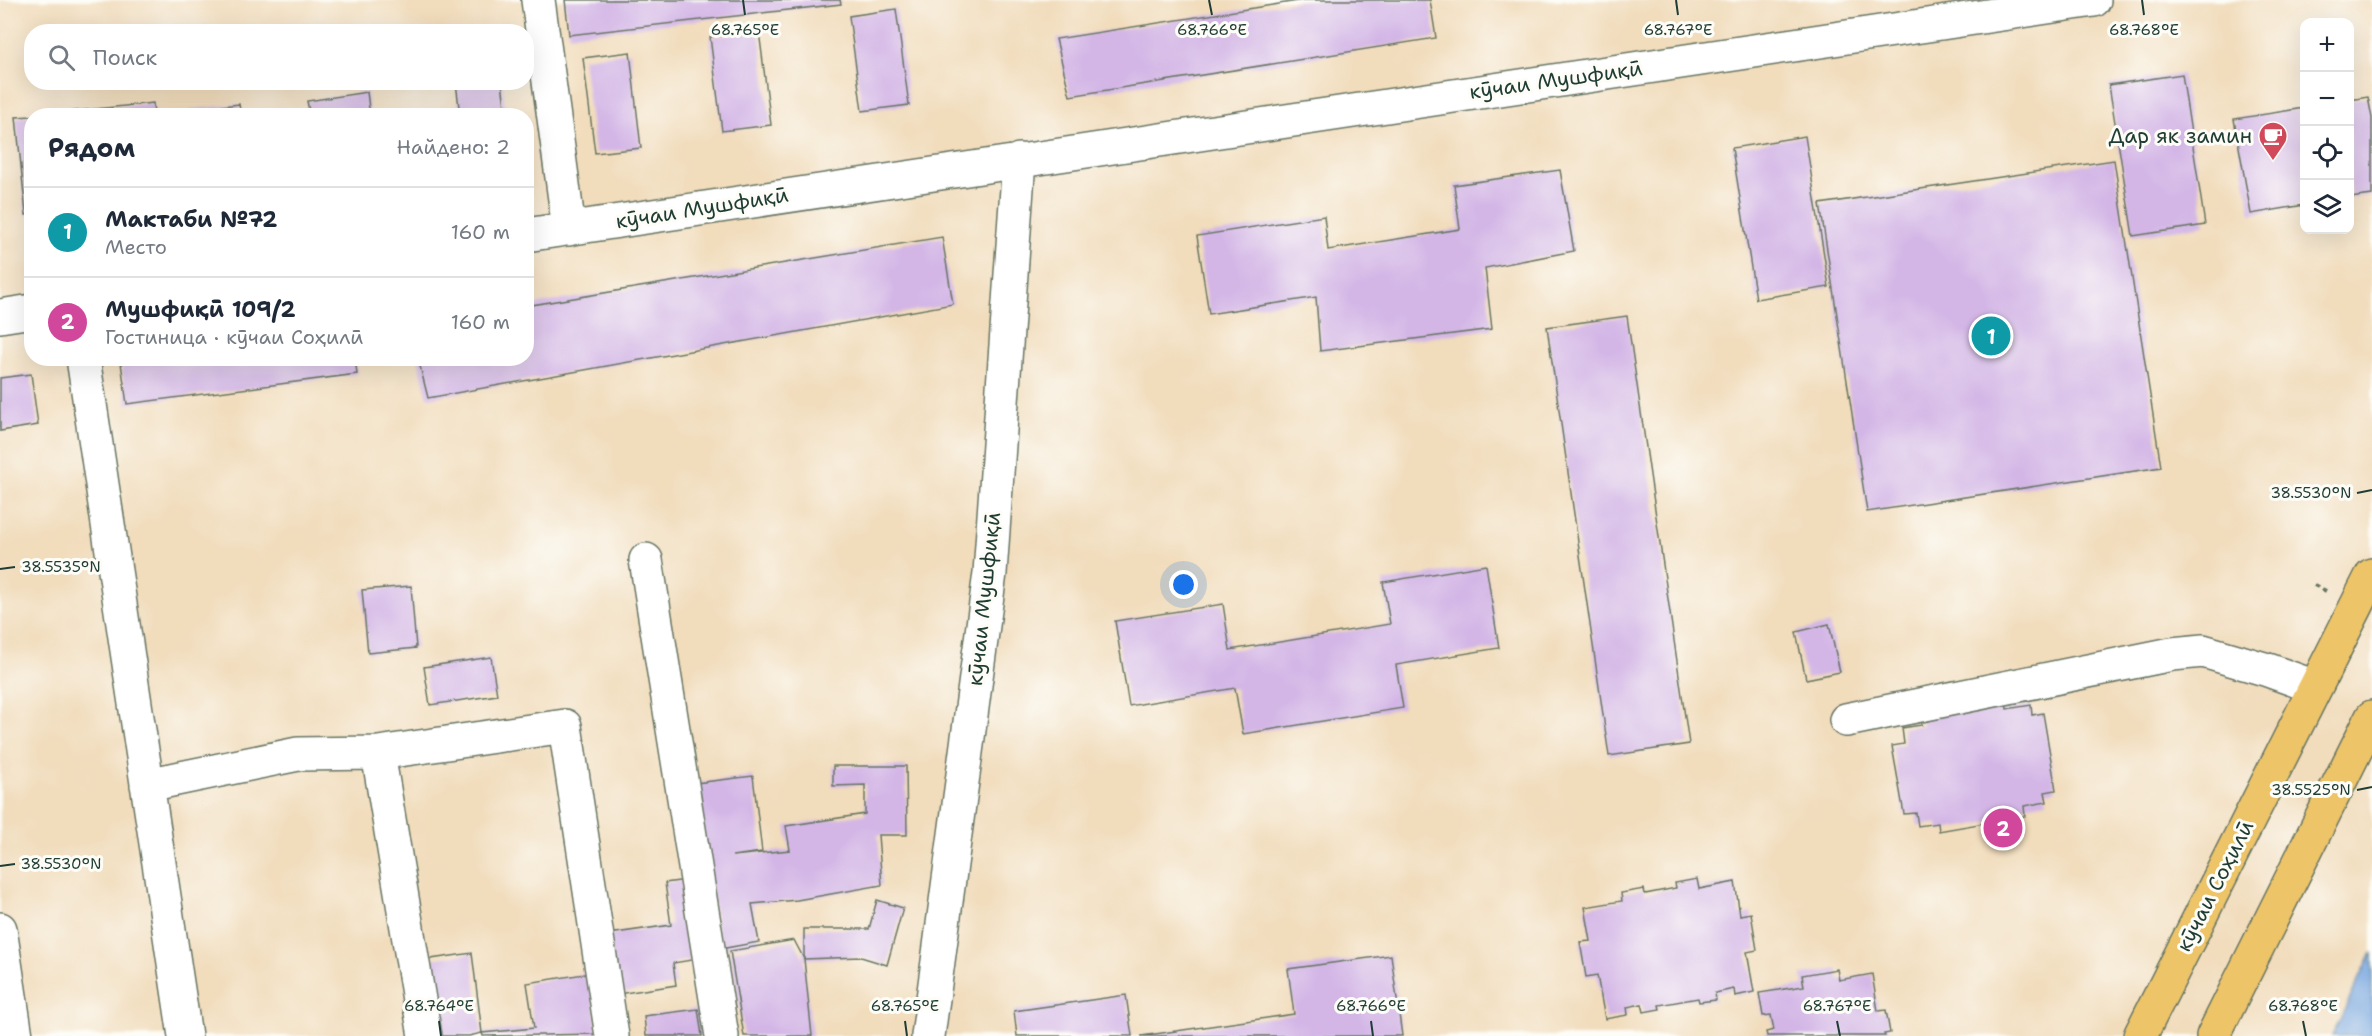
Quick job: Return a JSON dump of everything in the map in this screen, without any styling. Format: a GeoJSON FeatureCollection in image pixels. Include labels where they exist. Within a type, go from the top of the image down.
{"type":"FeatureCollection","features":[{"type":"Feature","properties":{"kind":"main road","name":"кӯчаи Соҳилӣ"},"geometry":{"type":"LineString","coordinates":[[2140,1036],[2372,575]]}},
{"type":"Feature","properties":{"kind":"main road"},"geometry":{"type":"LineString","coordinates":[[2213,1036],[2372,717]]}},
{"type":"Feature","properties":{"kind":"street"},"geometry":{"type":"LineString","coordinates":[[538,0],[569,229]]}},
{"type":"Feature","properties":{"kind":"street","name":"кӯчаи Мушфиқӣ"},"geometry":{"type":"LineString","coordinates":[[534,234],[2094,0]]}},
{"type":"Feature","properties":{"kind":"street","name":"кӯчаи Мушфиқӣ"},"geometry":{"type":"LineString","coordinates":[[928,1036],[990,573],[1019,160]]}},
{"type":"Feature","properties":{"kind":"street"},"geometry":{"type":"LineString","coordinates":[[0,316],[24,312]]}},
{"type":"Feature","properties":{"kind":"street"},"geometry":{"type":"LineString","coordinates":[[84,366],[185,1036]]}},
{"type":"Feature","properties":{"kind":"street"},"geometry":{"type":"LineString","coordinates":[[646,560],[723,1036]]}},
{"type":"Feature","properties":{"kind":"street"},"geometry":{"type":"LineString","coordinates":[[1846,720],[2172,654],[2203,651],[2268,670],[2315,687]]}},
{"type":"Feature","properties":{"kind":"street"},"geometry":{"type":"LineString","coordinates":[[147,785],[298,754],[378,753],[565,726],[612,1036]]}},
{"type":"Feature","properties":{"kind":"street"},"geometry":{"type":"LineString","coordinates":[[378,753],[425,1036]]}},
{"type":"Feature","properties":{"kind":"street"},"geometry":{"type":"LineString","coordinates":[[0,929],[16,1036]]}},
{"type":"Feature","properties":{"kind":"water"},"geometry":{"type":"Polygon","coordinates":[[[2372,952],[2372,1036],[2332,1036],[2372,952]]]}},
{"type":"Feature","properties":{"kind":"building"},"geometry":{"type":"Polygon","coordinates":[[[565,0],[840,0],[841,4],[569,35],[565,0]]]}},
{"type":"Feature","properties":{"kind":"building"},"geometry":{"type":"Polygon","coordinates":[[[1304,0],[1430,0],[1436,38],[1070,96],[1056,39],[1304,0]]]}},
{"type":"Feature","properties":{"kind":"building"},"geometry":{"type":"Polygon","coordinates":[[[896,9],[909,105],[862,111],[849,16],[896,9]]]}},
{"type":"Feature","properties":{"kind":"building"},"geometry":{"type":"Polygon","coordinates":[[[759,31],[771,125],[722,131],[710,37],[759,31]]]}},
{"type":"Feature","properties":{"kind":"building"},"geometry":{"type":"Polygon","coordinates":[[[630,52],[641,148],[595,153],[583,58],[630,52]]]}},
{"type":"Feature","properties":{"kind":"building"},"geometry":{"type":"Polygon","coordinates":[[[2182,74],[2205,225],[2133,236],[2109,85],[2182,74]]]}},
{"type":"Feature","properties":{"kind":"building"},"geometry":{"type":"Polygon","coordinates":[[[457,90],[503,90],[505,108],[459,108],[457,90]]]}},
{"type":"Feature","properties":{"kind":"building"},"geometry":{"type":"Polygon","coordinates":[[[367,92],[369,108],[308,108],[307,101],[367,92]]]}},
{"type":"Feature","properties":{"kind":"building"},"geometry":{"type":"Polygon","coordinates":[[[2368,97],[2372,118],[2372,195],[2354,197],[2354,126],[2354,99],[2368,97]]]}},
{"type":"Feature","properties":{"kind":"building"},"geometry":{"type":"Polygon","coordinates":[[[153,103],[153,108],[105,108],[153,103]]]}},
{"type":"Feature","properties":{"kind":"building"},"geometry":{"type":"Polygon","coordinates":[[[239,104],[240,108],[206,108],[239,104]]]}},
{"type":"Feature","properties":{"kind":"building","name":"Дар як замин"},"geometry":{"type":"Polygon","coordinates":[[[2300,109],[2300,206],[2251,214],[2234,119],[2300,109]]]}},
{"type":"Feature","properties":{"kind":"building"},"geometry":{"type":"Polygon","coordinates":[[[24,116],[24,195],[16,117],[24,116]]]}},
{"type":"Feature","properties":{"kind":"building"},"geometry":{"type":"Polygon","coordinates":[[[1805,136],[1829,287],[1756,299],[1732,148],[1805,136]]]}},
{"type":"Feature","properties":{"kind":"building"},"geometry":{"type":"Polygon","coordinates":[[[2114,160],[2161,467],[1867,512],[1820,204],[2114,160]]]}},
{"type":"Feature","properties":{"kind":"building"},"geometry":{"type":"Polygon","coordinates":[[[1560,170],[1574,251],[1485,268],[1492,329],[1320,351],[1316,297],[1209,314],[1197,236],[1324,216],[1328,250],[1460,229],[1454,185],[1560,170]]]}},
{"type":"Feature","properties":{"kind":"building"},"geometry":{"type":"Polygon","coordinates":[[[942,237],[953,304],[428,398],[420,366],[534,366],[534,305],[942,237]]]}},
{"type":"Feature","properties":{"kind":"building"},"geometry":{"type":"Polygon","coordinates":[[[1627,316],[1689,744],[1609,756],[1547,327],[1627,316]]]}},
{"type":"Feature","properties":{"kind":"building"},"geometry":{"type":"Polygon","coordinates":[[[121,366],[356,366],[357,374],[127,404],[121,366]]]}},
{"type":"Feature","properties":{"kind":"building"},"geometry":{"type":"Polygon","coordinates":[[[31,374],[38,425],[0,431],[0,378],[31,374]]]}},
{"type":"Feature","properties":{"kind":"building"},"geometry":{"type":"Polygon","coordinates":[[[1486,565],[1499,648],[1396,665],[1403,708],[1243,734],[1235,688],[1129,706],[1115,621],[1223,604],[1230,650],[1390,624],[1383,582],[1486,565]]]}},
{"type":"Feature","properties":{"kind":"building"},"geometry":{"type":"Polygon","coordinates":[[[411,586],[416,648],[368,653],[362,590],[411,586]]]}},
{"type":"Feature","properties":{"kind":"building"},"geometry":{"type":"Polygon","coordinates":[[[1829,624],[1840,672],[1806,679],[1796,632],[1829,624]]]}},
{"type":"Feature","properties":{"kind":"building"},"geometry":{"type":"Polygon","coordinates":[[[491,657],[497,695],[430,705],[424,667],[491,657]]]}},
{"type":"Feature","properties":{"kind":"building"},"geometry":{"type":"Polygon","coordinates":[[[2006,701],[2007,709],[2031,705],[2032,715],[2043,713],[2056,790],[2045,792],[2047,802],[2024,806],[2025,816],[1939,831],[1938,823],[1918,826],[1916,813],[1904,814],[1892,746],[1904,744],[1902,728],[1922,725],[1920,715],[2006,701]]]}},
{"type":"Feature","properties":{"kind":"building"},"geometry":{"type":"Polygon","coordinates":[[[833,766],[906,766],[907,835],[878,835],[882,885],[797,900],[752,904],[759,942],[720,949],[696,783],[753,776],[762,852],[732,856],[790,850],[786,826],[865,814],[865,785],[833,786],[833,766]]]}},
{"type":"Feature","properties":{"kind":"building"},"geometry":{"type":"Polygon","coordinates":[[[1697,879],[1699,889],[1735,882],[1740,915],[1751,913],[1757,950],[1747,952],[1754,992],[1735,996],[1734,989],[1715,993],[1716,1000],[1699,1002],[1698,998],[1659,1005],[1660,1009],[1644,1012],[1642,1004],[1627,1007],[1628,1015],[1605,1019],[1597,975],[1586,977],[1580,942],[1591,941],[1585,907],[1622,901],[1621,893],[1644,889],[1645,894],[1676,888],[1675,883],[1697,879]]]}},
{"type":"Feature","properties":{"kind":"building"},"geometry":{"type":"Polygon","coordinates":[[[686,880],[698,959],[673,963],[676,985],[618,994],[609,934],[671,925],[665,883],[686,880]]]}},
{"type":"Feature","properties":{"kind":"building"},"geometry":{"type":"Polygon","coordinates":[[[877,900],[903,908],[887,965],[861,957],[804,959],[804,929],[869,929],[877,900]]]}},
{"type":"Feature","properties":{"kind":"building"},"geometry":{"type":"Polygon","coordinates":[[[794,940],[804,959],[812,1036],[744,1036],[730,951],[794,940]]]}},
{"type":"Feature","properties":{"kind":"building"},"geometry":{"type":"Polygon","coordinates":[[[472,953],[482,1033],[469,1036],[436,1036],[424,960],[472,953]]]}},
{"type":"Feature","properties":{"kind":"building"},"geometry":{"type":"Polygon","coordinates":[[[1391,955],[1402,1036],[1141,1036],[1294,1014],[1288,969],[1391,955]]]}},
{"type":"Feature","properties":{"kind":"building"},"geometry":{"type":"Polygon","coordinates":[[[1837,969],[1839,980],[1872,974],[1878,1011],[1886,1010],[1890,1033],[1884,1034],[1885,1036],[1767,1036],[1766,1032],[1774,1030],[1771,1015],[1763,1016],[1759,993],[1804,986],[1802,975],[1837,969]]]}},
{"type":"Feature","properties":{"kind":"building"},"geometry":{"type":"Polygon","coordinates":[[[590,973],[598,1034],[483,1036],[482,1033],[534,1028],[527,983],[590,973]]]}},
{"type":"Feature","properties":{"kind":"building"},"geometry":{"type":"Polygon","coordinates":[[[1126,995],[1132,1036],[1017,1036],[1014,1011],[1126,995]]]}},
{"type":"Feature","properties":{"kind":"building"},"geometry":{"type":"Polygon","coordinates":[[[698,1009],[702,1036],[646,1036],[644,1016],[698,1009]]]}},
{"type":"Feature","properties":{"kind":"place","name":"Дар як замин"},"geometry":{"type":"Point","coordinates":[2273,162]}},
{"type":"Feature","properties":{"kind":"place","name":"Мактаби №72"},"geometry":{"type":"Point","coordinates":[1991,336]}},
{"type":"Feature","properties":{"kind":"place","name":"Мушфиқӣ 109/2"},"geometry":{"type":"Point","coordinates":[2003,828]}}]}
